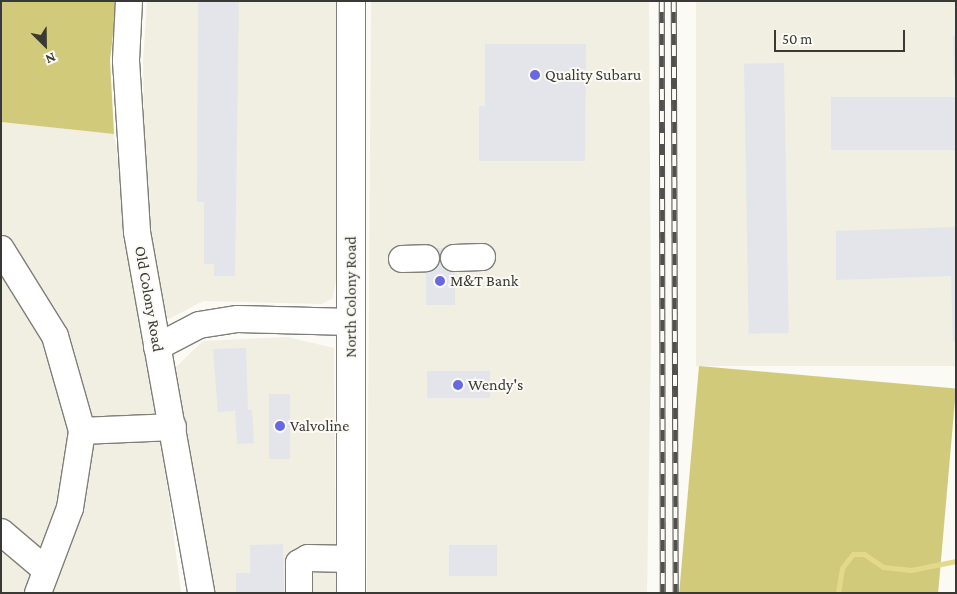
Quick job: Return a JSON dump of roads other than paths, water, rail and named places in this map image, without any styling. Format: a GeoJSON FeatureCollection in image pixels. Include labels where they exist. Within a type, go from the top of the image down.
{"type":"FeatureCollection","features":[{"type":"Feature","properties":{"kind":"main road","name":"North Colony Road"},"geometry":{"type":"LineString","coordinates":[[350,593],[351,1]]}},
{"type":"Feature","properties":{"kind":"street","name":"Old Colony Road"},"geometry":{"type":"LineString","coordinates":[[129,1],[126,61],[137,232],[201,593]]}},
{"type":"Feature","properties":{"kind":"street"},"geometry":{"type":"LineString","coordinates":[[1,249],[55,336],[82,431],[70,508],[42,581],[1,532]]}},
{"type":"Feature","properties":{"kind":"street"},"geometry":{"type":"LineString","coordinates":[[454,258],[482,257]]}},
{"type":"Feature","properties":{"kind":"street"},"geometry":{"type":"LineString","coordinates":[[157,347],[199,325],[238,319],[351,322]]}},
{"type":"Feature","properties":{"kind":"street"},"geometry":{"type":"LineString","coordinates":[[82,431],[173,427]]}},
{"type":"Feature","properties":{"kind":"street"},"geometry":{"type":"LineString","coordinates":[[299,593],[300,563],[308,558],[350,559]]}},
{"type":"Feature","properties":{"kind":"waterway"},"geometry":{"type":"LineString","coordinates":[[838,593],[842,568],[853,554],[864,554],[883,567],[911,570],[956,561]]}},
{"type":"Feature","properties":{"kind":"railway"},"geometry":{"type":"LineString","coordinates":[[662,1],[663,593]]}},
{"type":"Feature","properties":{"kind":"railway"},"geometry":{"type":"LineString","coordinates":[[674,1],[676,593]]}},
{"type":"Feature","properties":{"kind":"place","name":"Quality Subaru"},"geometry":{"type":"Point","coordinates":[535,75]}},
{"type":"Feature","properties":{"kind":"place","name":"M&T Bank"},"geometry":{"type":"Point","coordinates":[440,281]}},
{"type":"Feature","properties":{"kind":"place","name":"Wendy's"},"geometry":{"type":"Point","coordinates":[458,385]}},
{"type":"Feature","properties":{"kind":"place","name":"Valvoline"},"geometry":{"type":"Point","coordinates":[280,426]}}]}
